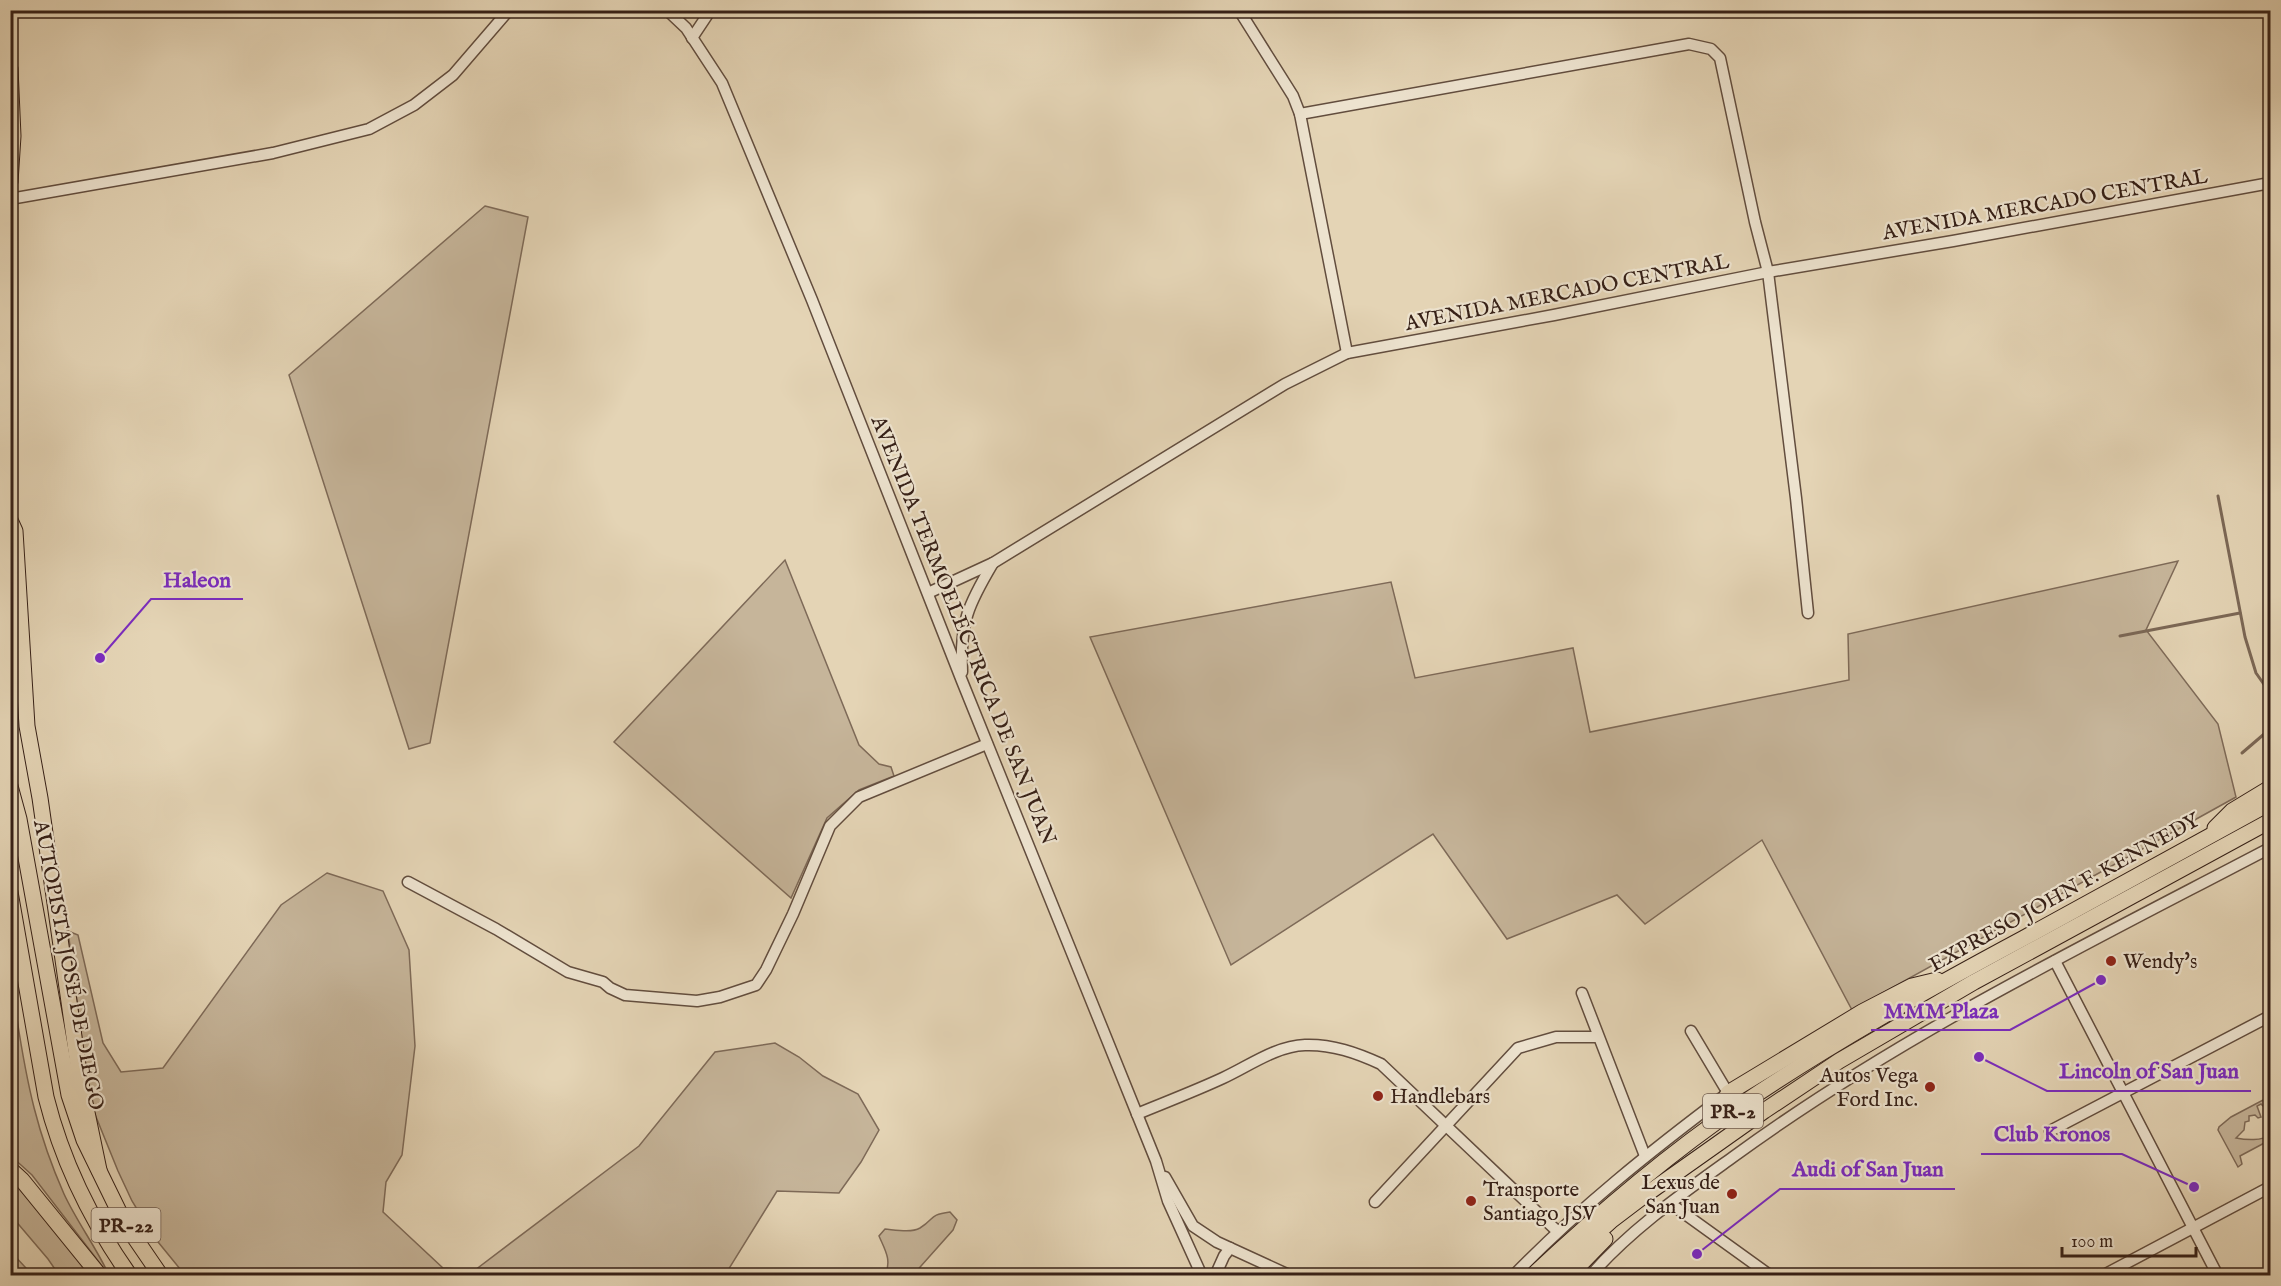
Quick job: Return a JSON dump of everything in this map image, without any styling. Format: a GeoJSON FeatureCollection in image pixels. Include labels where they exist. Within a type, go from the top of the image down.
{"type":"FeatureCollection","features":[{"type":"Feature","properties":{"kind":"highway"},"geometry":{"type":"LineString","coordinates":[[10,68],[13,136],[10,182]]}},
{"type":"Feature","properties":{"kind":"highway"},"geometry":{"type":"LineString","coordinates":[[10,520],[15,531],[27,726],[40,798],[80,1079],[99,1170]]}},
{"type":"Feature","properties":{"kind":"highway","name":"AUTOPISTA JOSÉ DE DIEGO"},"geometry":{"type":"LineString","coordinates":[[10,786],[19,819],[69,1095],[84,1140],[124,1222],[161,1275]]}},
{"type":"Feature","properties":{"kind":"highway"},"geometry":{"type":"LineString","coordinates":[[2199,842],[2232,811],[2271,788]]}},
{"type":"Feature","properties":{"kind":"highway","name":"EXPRESO JOHN F. KENNEDY"},"geometry":{"type":"LineString","coordinates":[[1532,1275],[1577,1234],[1659,1166],[1738,1107],[1832,1046],[1954,975],[2271,803]]}},
{"type":"Feature","properties":{"kind":"highway","name":"EXPRESO JOHN F. KENNEDY"},"geometry":{"type":"LineString","coordinates":[[1550,1275],[1612,1220],[1764,1111],[1839,1061],[1974,982],[2271,821]]}},
{"type":"Feature","properties":{"kind":"highway","name":"AUTOPISTA JOSÉ DE DIEGO"},"geometry":{"type":"LineString","coordinates":[[10,892],[46,1097],[53,1123],[86,1204],[130,1275]]}},
{"type":"Feature","properties":{"kind":"highway"},"geometry":{"type":"LineString","coordinates":[[1728,1093],[1862,1012],[1902,991],[1912,986],[1954,975]]}},
{"type":"Feature","properties":{"kind":"highway"},"geometry":{"type":"LineString","coordinates":[[10,1169],[22,1180],[100,1275]]}},
{"type":"Feature","properties":{"kind":"highway"},"geometry":{"type":"LineString","coordinates":[[1569,1275],[1607,1237],[1612,1220]]}},
{"type":"Feature","properties":{"kind":"street"},"geometry":{"type":"LineString","coordinates":[[10,200],[273,153],[369,129],[414,105],[453,75],[509,10]]}},
{"type":"Feature","properties":{"kind":"street","name":"AVENIDA TERMOELÉCTRICA DE SAN JUAN"},"geometry":{"type":"LineString","coordinates":[[668,10],[686,28],[727,94],[817,311],[987,744],[1156,1161],[1168,1201],[1202,1275]]}},
{"type":"Feature","properties":{"kind":"street"},"geometry":{"type":"LineString","coordinates":[[692,38],[713,10]]}},
{"type":"Feature","properties":{"kind":"street"},"geometry":{"type":"LineString","coordinates":[[1239,10],[1293,96],[1300,114],[1347,353]]}},
{"type":"Feature","properties":{"kind":"street"},"geometry":{"type":"LineString","coordinates":[[1300,114],[1689,44],[1711,49],[1720,58],[1768,272],[1808,613]]}},
{"type":"Feature","properties":{"kind":"street","name":"AVENIDA MERCADO CENTRAL"},"geometry":{"type":"LineString","coordinates":[[928,593],[993,563],[1285,384],[1347,353],[1768,272],[2271,183]]}},
{"type":"Feature","properties":{"kind":"street"},"geometry":{"type":"LineString","coordinates":[[962,681],[961,642],[965,618],[974,596],[993,563]]}},
{"type":"Feature","properties":{"kind":"street"},"geometry":{"type":"LineString","coordinates":[[408,882],[490,926],[568,972],[603,982],[625,995],[697,1001],[720,997],[756,985],[766,970],[793,914],[830,826],[859,797],[987,744]]}},
{"type":"Feature","properties":{"kind":"street"},"geometry":{"type":"LineString","coordinates":[[1590,1275],[1626,1238],[1757,1139],[1852,1076],[2055,960],[2271,849]]}},
{"type":"Feature","properties":{"kind":"street"},"geometry":{"type":"LineString","coordinates":[[2055,960],[2217,1275]]}},
{"type":"Feature","properties":{"kind":"street"},"geometry":{"type":"LineString","coordinates":[[1582,993],[1597,1037],[1645,1156]]}},
{"type":"Feature","properties":{"kind":"street"},"geometry":{"type":"LineString","coordinates":[[2050,1131],[2271,1016]]}},
{"type":"Feature","properties":{"kind":"street"},"geometry":{"type":"LineString","coordinates":[[1513,1275],[1557,1231],[1645,1156],[1728,1093],[1691,1031]]}},
{"type":"Feature","properties":{"kind":"street"},"geometry":{"type":"LineString","coordinates":[[1375,1202],[1444,1125],[1518,1048],[1556,1036],[1597,1037]]}},
{"type":"Feature","properties":{"kind":"street"},"geometry":{"type":"LineString","coordinates":[[1137,1114],[1223,1078],[1273,1053],[1303,1045],[1328,1046],[1345,1050],[1381,1064],[1557,1231]]}},
{"type":"Feature","properties":{"kind":"street"},"geometry":{"type":"LineString","coordinates":[[1156,1161],[1193,1226],[1217,1242],[1291,1275]]}},
{"type":"Feature","properties":{"kind":"street"},"geometry":{"type":"LineString","coordinates":[[2102,1275],[2271,1187]]}},
{"type":"Feature","properties":{"kind":"street"},"geometry":{"type":"LineString","coordinates":[[1671,1204],[1771,1275]]}},
{"type":"Feature","properties":{"kind":"street"},"geometry":{"type":"LineString","coordinates":[[1215,1275],[1230,1248]]}},
{"type":"Feature","properties":{"kind":"shaded area"},"geometry":{"type":"Polygon","coordinates":[[[485,206],[528,217],[430,743],[409,749],[289,375],[485,206]]]}},
{"type":"Feature","properties":{"kind":"shaded area"},"geometry":{"type":"Polygon","coordinates":[[[785,560],[859,745],[879,764],[891,767],[894,776],[859,790],[827,818],[791,898],[614,742],[785,560]]]}},
{"type":"Feature","properties":{"kind":"shaded area"},"geometry":{"type":"Polygon","coordinates":[[[2178,561],[2146,630],[2218,724],[2236,797],[1852,1010],[1762,840],[1645,924],[1617,895],[1507,939],[1433,834],[1231,965],[1090,637],[1391,582],[1415,678],[1573,648],[1590,732],[1849,680],[1848,634],[2178,561]]]}},
{"type":"Feature","properties":{"kind":"shaded area"},"geometry":{"type":"Polygon","coordinates":[[[327,873],[383,891],[409,950],[415,1046],[402,1155],[386,1182],[383,1212],[443,1268],[475,1270],[639,1146],[715,1052],[775,1043],[799,1057],[823,1076],[858,1094],[879,1130],[861,1162],[839,1193],[777,1191],[725,1275],[185,1275],[154,1237],[132,1201],[90,1102],[68,931],[78,935],[103,1043],[121,1072],[163,1068],[281,905],[327,873]]]}},
{"type":"Feature","properties":{"kind":"shaded area"},"geometry":{"type":"Polygon","coordinates":[[[12,1010],[17,1019],[29,1087],[40,1129],[55,1172],[69,1204],[109,1275],[32,1175],[11,1156],[12,1010]]]}},
{"type":"Feature","properties":{"kind":"shaded area"},"geometry":{"type":"Polygon","coordinates":[[[2263,1100],[2265,1104],[2263,1106],[2261,1104],[2257,1106],[2261,1117],[2249,1116],[2244,1130],[2236,1138],[2249,1140],[2270,1135],[2270,1140],[2240,1156],[2242,1164],[2238,1167],[2218,1130],[2219,1127],[2231,1117],[2263,1100]]]}},
{"type":"Feature","properties":{"kind":"shaded area"},"geometry":{"type":"Polygon","coordinates":[[[10,1178],[93,1275],[59,1275],[14,1219],[11,1221],[10,1178]]]}},
{"type":"Feature","properties":{"kind":"shaded area"},"geometry":{"type":"Polygon","coordinates":[[[950,1212],[957,1220],[953,1230],[913,1275],[885,1275],[888,1260],[879,1236],[885,1229],[916,1230],[935,1216],[950,1212]]]}},
{"type":"Feature","properties":{"kind":"shaded area"},"geometry":{"type":"Polygon","coordinates":[[[11,1252],[26,1268],[19,1272],[21,1275],[11,1275],[11,1252]]]}},
{"type":"Feature","properties":{"kind":"waterway"},"geometry":{"type":"LineString","coordinates":[[2218,496],[2245,637],[2256,673],[2270,693]]}},
{"type":"Feature","properties":{"kind":"waterway"},"geometry":{"type":"LineString","coordinates":[[2120,636],[2240,613]]}},
{"type":"Feature","properties":{"kind":"waterway"},"geometry":{"type":"LineString","coordinates":[[2242,753],[2270,729]]}},
{"type":"Feature","properties":{"kind":"place","name":"Haleon"},"geometry":{"type":"Point","coordinates":[100,658]}},
{"type":"Feature","properties":{"kind":"place","name":"Wendy's"},"geometry":{"type":"Point","coordinates":[2111,961]}},
{"type":"Feature","properties":{"kind":"place","name":"MMM Plaza"},"geometry":{"type":"Point","coordinates":[2101,980]}},
{"type":"Feature","properties":{"kind":"place","name":"Lincoln of San Juan"},"geometry":{"type":"Point","coordinates":[1979,1057]}},
{"type":"Feature","properties":{"kind":"place","name":"Autos Vega Ford Inc."},"geometry":{"type":"Point","coordinates":[1930,1087]}},
{"type":"Feature","properties":{"kind":"place","name":"Handlebars"},"geometry":{"type":"Point","coordinates":[1378,1096]}},
{"type":"Feature","properties":{"kind":"place","name":"Club Kronos"},"geometry":{"type":"Point","coordinates":[2194,1187]}},
{"type":"Feature","properties":{"kind":"place","name":"Lexus de San Juan"},"geometry":{"type":"Point","coordinates":[1732,1194]}},
{"type":"Feature","properties":{"kind":"place","name":"Transporte Santiago JSV"},"geometry":{"type":"Point","coordinates":[1471,1201]}},
{"type":"Feature","properties":{"kind":"place","name":"Audi of San Juan"},"geometry":{"type":"Point","coordinates":[1697,1254]}}]}
